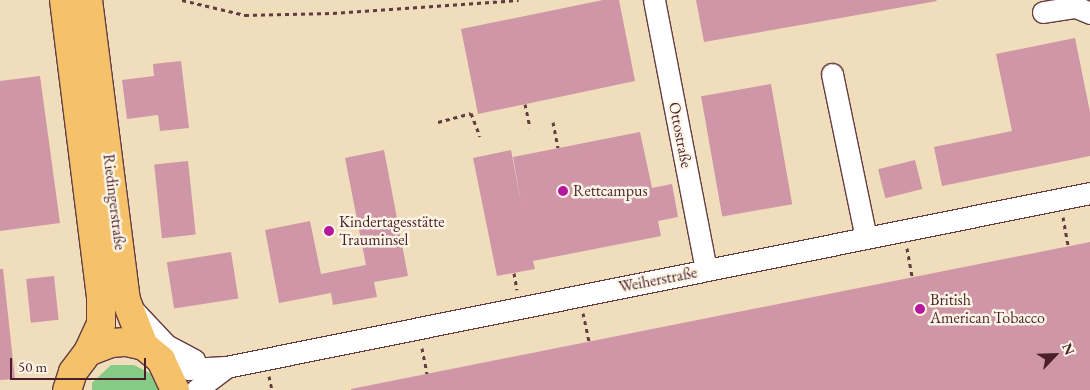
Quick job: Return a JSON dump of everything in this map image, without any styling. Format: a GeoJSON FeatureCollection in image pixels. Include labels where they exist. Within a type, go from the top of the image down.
{"type":"FeatureCollection","features":[{"type":"Feature","properties":{"kind":"main road","name":"Riedingerstraße"},"geometry":{"type":"LineString","coordinates":[[88,0],[126,300],[153,353],[175,390]]}},
{"type":"Feature","properties":{"kind":"main road","name":"Riedingerstraße"},"geometry":{"type":"LineString","coordinates":[[66,9],[102,298],[101,324],[88,352],[79,361],[67,390]]}},
{"type":"Feature","properties":{"kind":"main road"},"geometry":{"type":"LineString","coordinates":[[76,94],[106,138]]}},
{"type":"Feature","properties":{"kind":"main road"},"geometry":{"type":"LineString","coordinates":[[88,352],[111,343],[153,353]]}},
{"type":"Feature","properties":{"kind":"street","name":"Ottostraße"},"geometry":{"type":"LineString","coordinates":[[654,0],[706,270]]}},
{"type":"Feature","properties":{"kind":"street"},"geometry":{"type":"LineString","coordinates":[[1043,12],[1076,7],[1090,13]]}},
{"type":"Feature","properties":{"kind":"street"},"geometry":{"type":"LineString","coordinates":[[832,74],[866,238]]}},
{"type":"Feature","properties":{"kind":"street","name":"Weiherstraße"},"geometry":{"type":"LineString","coordinates":[[153,353],[189,369],[226,367],[1090,193]]}},
{"type":"Feature","properties":{"kind":"street"},"geometry":{"type":"LineString","coordinates":[[126,300],[148,329],[166,345],[186,358],[226,367]]}},
{"type":"Feature","properties":{"kind":"street"},"geometry":{"type":"LineString","coordinates":[[196,390],[226,367]]}},
{"type":"Feature","properties":{"kind":"path"},"geometry":{"type":"LineString","coordinates":[[182,0],[244,15],[333,13],[519,0]]}},
{"type":"Feature","properties":{"kind":"path"},"geometry":{"type":"LineString","coordinates":[[525,104],[530,126]]}},
{"type":"Feature","properties":{"kind":"path"},"geometry":{"type":"LineString","coordinates":[[438,122],[471,114],[480,136]]}},
{"type":"Feature","properties":{"kind":"path"},"geometry":{"type":"LineString","coordinates":[[553,122],[558,148]]}},
{"type":"Feature","properties":{"kind":"path"},"geometry":{"type":"LineString","coordinates":[[1060,199],[1068,246]]}},
{"type":"Feature","properties":{"kind":"path"},"geometry":{"type":"LineString","coordinates":[[903,231],[912,277]]}},
{"type":"Feature","properties":{"kind":"path"},"geometry":{"type":"LineString","coordinates":[[580,296],[589,342]]}},
{"type":"Feature","properties":{"kind":"path"},"geometry":{"type":"LineString","coordinates":[[418,328],[427,374]]}},
{"type":"Feature","properties":{"kind":"green space"},"geometry":{"type":"Polygon","coordinates":[[[111,365],[134,365],[153,375],[159,390],[92,390],[92,383],[111,365]]]}},
{"type":"Feature","properties":{"kind":"building"},"geometry":{"type":"Polygon","coordinates":[[[603,0],[619,0],[635,81],[478,114],[461,29],[603,0]]]}},
{"type":"Feature","properties":{"kind":"building"},"geometry":{"type":"Polygon","coordinates":[[[696,0],[936,0],[937,1],[704,42],[696,0]]]}},
{"type":"Feature","properties":{"kind":"building"},"geometry":{"type":"Polygon","coordinates":[[[1075,38],[1090,112],[1090,156],[942,186],[934,147],[1012,131],[996,54],[1075,38]]]}},
{"type":"Feature","properties":{"kind":"building"},"geometry":{"type":"Polygon","coordinates":[[[181,61],[189,128],[160,131],[158,115],[127,119],[122,80],[154,76],[153,64],[181,61]]]}},
{"type":"Feature","properties":{"kind":"building"},"geometry":{"type":"Polygon","coordinates":[[[40,76],[60,223],[0,231],[0,81],[40,76]]]}},
{"type":"Feature","properties":{"kind":"building"},"geometry":{"type":"Polygon","coordinates":[[[771,84],[792,204],[722,216],[701,96],[771,84]]]}},
{"type":"Feature","properties":{"kind":"building"},"geometry":{"type":"Polygon","coordinates":[[[640,132],[652,188],[672,184],[678,217],[658,221],[661,236],[533,261],[535,269],[497,276],[473,158],[511,150],[522,208],[513,157],[640,132]]]}},
{"type":"Feature","properties":{"kind":"building"},"geometry":{"type":"Polygon","coordinates":[[[384,150],[408,276],[374,282],[377,297],[333,305],[331,293],[279,303],[265,230],[310,221],[321,274],[366,265],[345,158],[384,150]]]}},
{"type":"Feature","properties":{"kind":"building"},"geometry":{"type":"Polygon","coordinates":[[[915,160],[922,189],[885,198],[878,169],[915,160]]]}},
{"type":"Feature","properties":{"kind":"building"},"geometry":{"type":"Polygon","coordinates":[[[188,161],[196,235],[162,238],[154,165],[188,161]]]}},
{"type":"Feature","properties":{"kind":"building","name":"British American Tobacco"},"geometry":{"type":"Polygon","coordinates":[[[1090,242],[1090,390],[351,390],[351,389],[1090,242]]]}},
{"type":"Feature","properties":{"kind":"building"},"geometry":{"type":"Polygon","coordinates":[[[231,252],[238,298],[174,309],[167,262],[231,252]]]}},
{"type":"Feature","properties":{"kind":"building"},"geometry":{"type":"Polygon","coordinates":[[[0,269],[3,269],[15,379],[0,380],[0,269]]]}},
{"type":"Feature","properties":{"kind":"building"},"geometry":{"type":"Polygon","coordinates":[[[54,276],[59,320],[31,323],[26,279],[54,276]]]}},
{"type":"Feature","properties":{"kind":"place","name":"Rettcampus"},"geometry":{"type":"Point","coordinates":[563,191]}},
{"type":"Feature","properties":{"kind":"place","name":"Kindertagesstätte Trauminsel"},"geometry":{"type":"Point","coordinates":[329,231]}},
{"type":"Feature","properties":{"kind":"place","name":"British American Tobacco"},"geometry":{"type":"Point","coordinates":[920,309]}}]}
